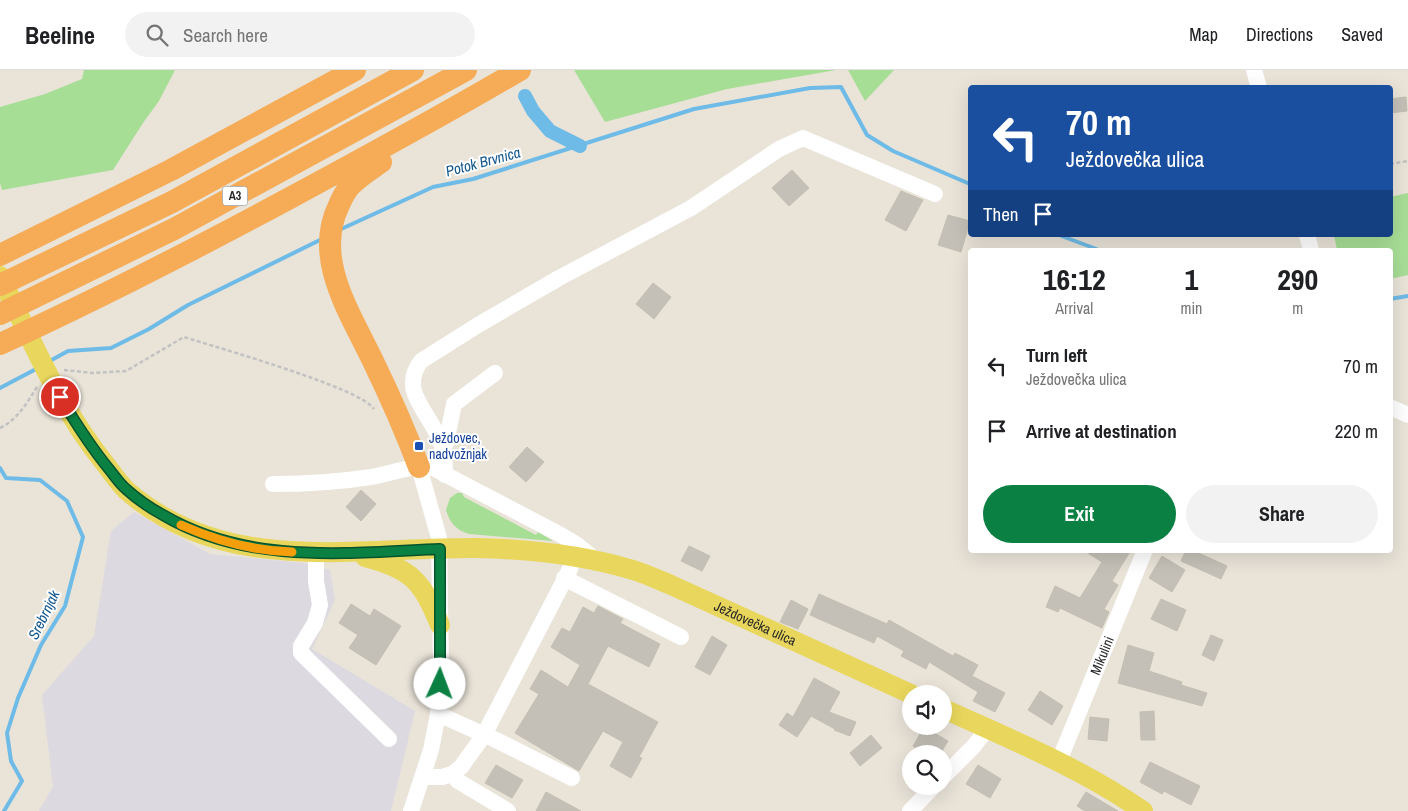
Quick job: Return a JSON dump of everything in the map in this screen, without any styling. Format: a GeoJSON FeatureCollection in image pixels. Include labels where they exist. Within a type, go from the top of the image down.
{"type":"FeatureCollection","features":[{"type":"Feature","properties":{"kind":"highway"},"geometry":{"type":"LineString","coordinates":[[0,255],[171,170],[355,70]]}},
{"type":"Feature","properties":{"kind":"highway","name":"A3"},"geometry":{"type":"LineString","coordinates":[[0,285],[172,202],[413,70]]}},
{"type":"Feature","properties":{"kind":"highway","name":"A3"},"geometry":{"type":"LineString","coordinates":[[0,314],[174,229],[466,70]]}},
{"type":"Feature","properties":{"kind":"highway"},"geometry":{"type":"LineString","coordinates":[[0,344],[195,249],[437,119],[520,70]]}},
{"type":"Feature","properties":{"kind":"highway"},"geometry":{"type":"LineString","coordinates":[[419,467],[398,413],[341,296],[333,274],[330,255],[331,227],[336,212],[354,182],[381,162],[422,137],[437,119]]}},
{"type":"Feature","properties":{"kind":"main road","name":"Ježdovečka ulica"},"geometry":{"type":"LineString","coordinates":[[0,276],[60,397],[89,444],[126,489],[150,508],[174,522],[226,543],[277,551],[346,553],[440,549],[500,549],[598,561],[635,570],[671,584],[902,690]]}},
{"type":"Feature","properties":{"kind":"main road"},"geometry":{"type":"LineString","coordinates":[[346,553],[375,560],[409,574],[425,592],[440,625]]}},
{"type":"Feature","properties":{"kind":"main road"},"geometry":{"type":"LineString","coordinates":[[952,713],[1060,761],[1120,795],[1143,811]]}},
{"type":"Feature","properties":{"kind":"street"},"geometry":{"type":"LineString","coordinates":[[1254,70],[1258,85]]}},
{"type":"Feature","properties":{"kind":"street"},"geometry":{"type":"LineString","coordinates":[[445,475],[443,447],[411,384],[415,370],[421,362],[478,325],[559,278],[691,208],[779,148],[802,138],[935,194]]}},
{"type":"Feature","properties":{"kind":"street"},"geometry":{"type":"LineString","coordinates":[[443,447],[446,443],[454,404],[495,372]]}},
{"type":"Feature","properties":{"kind":"street"},"geometry":{"type":"LineString","coordinates":[[1393,408],[1408,415]]}},
{"type":"Feature","properties":{"kind":"street"},"geometry":{"type":"LineString","coordinates":[[273,484],[318,483],[372,477],[419,467],[436,524],[440,549],[440,668],[438,714],[431,750],[411,811]]}},
{"type":"Feature","properties":{"kind":"street","name":"Ježdovečka ulica"},"geometry":{"type":"LineString","coordinates":[[419,467],[433,468],[576,544],[598,561]]}},
{"type":"Feature","properties":{"kind":"street"},"geometry":{"type":"LineString","coordinates":[[316,553],[316,581],[320,605],[315,623],[301,646],[301,653],[389,739]]}},
{"type":"Feature","properties":{"kind":"street","name":"Mikulini"},"geometry":{"type":"LineString","coordinates":[[1060,761],[1144,553]]}},
{"type":"Feature","properties":{"kind":"street"},"geometry":{"type":"LineString","coordinates":[[423,777],[442,777],[452,774],[461,767],[484,735],[570,569],[573,557]]}},
{"type":"Feature","properties":{"kind":"street"},"geometry":{"type":"LineString","coordinates":[[564,578],[681,637]]}},
{"type":"Feature","properties":{"kind":"street"},"geometry":{"type":"LineString","coordinates":[[438,714],[572,778]]}},
{"type":"Feature","properties":{"kind":"street"},"geometry":{"type":"LineString","coordinates":[[952,768],[974,746],[987,729]]}},
{"type":"Feature","properties":{"kind":"street"},"geometry":{"type":"LineString","coordinates":[[452,774],[458,781],[508,811]]}},
{"type":"Feature","properties":{"kind":"street"},"geometry":{"type":"LineString","coordinates":[[910,811],[925,795]]}},
{"type":"Feature","properties":{"kind":"path"},"geometry":{"type":"LineString","coordinates":[[1393,164],[1408,161]]}},
{"type":"Feature","properties":{"kind":"path"},"geometry":{"type":"LineString","coordinates":[[62,370],[93,373],[126,371],[184,337],[340,388],[371,403],[376,411]]}},
{"type":"Feature","properties":{"kind":"path"},"geometry":{"type":"LineString","coordinates":[[0,428],[7,425],[22,410],[40,382]]}},
{"type":"Feature","properties":{"kind":"shaded area"},"geometry":{"type":"Polygon","coordinates":[[[134,512],[210,554],[303,563],[330,570],[335,600],[312,649],[415,711],[391,811],[39,811],[53,786],[42,695],[94,636],[111,531],[134,512]]]}},
{"type":"Feature","properties":{"kind":"green space"},"geometry":{"type":"Polygon","coordinates":[[[84,70],[175,70],[159,101],[113,170],[2,190],[0,183],[0,107],[45,94],[82,79],[84,70]]]}},
{"type":"Feature","properties":{"kind":"green space"},"geometry":{"type":"Polygon","coordinates":[[[574,70],[836,70],[727,89],[605,122],[574,70]]]}},
{"type":"Feature","properties":{"kind":"green space"},"geometry":{"type":"Polygon","coordinates":[[[848,70],[894,70],[865,101],[848,70]]]}},
{"type":"Feature","properties":{"kind":"green space"},"geometry":{"type":"Polygon","coordinates":[[[1408,193],[1408,275],[1393,278],[1393,248],[1337,248],[1334,237],[1393,237],[1393,196],[1408,193]]]}},
{"type":"Feature","properties":{"kind":"green space"},"geometry":{"type":"Polygon","coordinates":[[[457,493],[462,493],[464,497],[536,535],[538,532],[553,541],[469,534],[460,530],[449,519],[446,510],[450,498],[457,493]]]}},
{"type":"Feature","properties":{"kind":"building"},"geometry":{"type":"Polygon","coordinates":[[[1406,97],[1407,111],[1393,113],[1393,99],[1406,97]]]}},
{"type":"Feature","properties":{"kind":"building"},"geometry":{"type":"Polygon","coordinates":[[[792,170],[809,188],[789,206],[772,188],[792,170]]]}},
{"type":"Feature","properties":{"kind":"building"},"geometry":{"type":"Polygon","coordinates":[[[901,191],[923,200],[906,231],[885,220],[901,191]]]}},
{"type":"Feature","properties":{"kind":"building"},"geometry":{"type":"Polygon","coordinates":[[[948,215],[968,220],[968,228],[961,252],[938,245],[948,215]]]}},
{"type":"Feature","properties":{"kind":"building"},"geometry":{"type":"Polygon","coordinates":[[[653,283],[671,297],[654,319],[636,304],[653,283]]]}},
{"type":"Feature","properties":{"kind":"building"},"geometry":{"type":"Polygon","coordinates":[[[527,447],[544,462],[526,482],[509,467],[527,447]]]}},
{"type":"Feature","properties":{"kind":"building"},"geometry":{"type":"Polygon","coordinates":[[[361,490],[376,504],[361,521],[346,507],[361,490]]]}},
{"type":"Feature","properties":{"kind":"building"},"geometry":{"type":"Polygon","coordinates":[[[689,546],[710,556],[702,571],[681,561],[689,546]]]}},
{"type":"Feature","properties":{"kind":"building"},"geometry":{"type":"Polygon","coordinates":[[[1088,553],[1129,553],[1112,581],[1118,585],[1104,609],[1109,612],[1102,628],[1060,608],[1058,612],[1046,607],[1055,586],[1080,598],[1102,562],[1088,553]]]}},
{"type":"Feature","properties":{"kind":"building"},"geometry":{"type":"Polygon","coordinates":[[[1185,553],[1199,553],[1227,566],[1221,579],[1181,561],[1185,553]]]}},
{"type":"Feature","properties":{"kind":"building"},"geometry":{"type":"Polygon","coordinates":[[[1162,556],[1185,570],[1172,592],[1149,578],[1162,556]]]}},
{"type":"Feature","properties":{"kind":"building"},"geometry":{"type":"Polygon","coordinates":[[[819,594],[887,624],[889,620],[953,656],[955,653],[978,665],[972,676],[1005,693],[995,712],[973,701],[978,692],[929,662],[926,669],[901,656],[904,651],[877,636],[874,643],[810,615],[819,594]]]}},
{"type":"Feature","properties":{"kind":"building"},"geometry":{"type":"Polygon","coordinates":[[[1161,599],[1186,610],[1177,631],[1151,619],[1161,599]]]}},
{"type":"Feature","properties":{"kind":"building"},"geometry":{"type":"Polygon","coordinates":[[[791,600],[808,609],[798,629],[780,622],[791,600]]]}},
{"type":"Feature","properties":{"kind":"building"},"geometry":{"type":"Polygon","coordinates":[[[351,604],[370,616],[374,609],[401,626],[376,665],[349,648],[358,635],[339,623],[351,604]]]}},
{"type":"Feature","properties":{"kind":"building"},"geometry":{"type":"Polygon","coordinates":[[[598,606],[623,619],[620,623],[660,644],[649,667],[608,646],[588,684],[658,722],[639,757],[642,758],[631,778],[610,766],[623,742],[603,731],[579,771],[515,733],[539,694],[530,689],[541,670],[568,687],[580,665],[551,647],[562,628],[570,632],[583,607],[594,613],[598,606]]]}},
{"type":"Feature","properties":{"kind":"building"},"geometry":{"type":"Polygon","coordinates":[[[1211,635],[1223,640],[1214,661],[1202,655],[1211,635]]]}},
{"type":"Feature","properties":{"kind":"building"},"geometry":{"type":"Polygon","coordinates":[[[712,636],[727,645],[710,675],[695,667],[712,636]]]}},
{"type":"Feature","properties":{"kind":"building"},"geometry":{"type":"Polygon","coordinates":[[[1128,645],[1154,653],[1149,671],[1182,682],[1181,685],[1207,693],[1202,706],[1118,683],[1128,645]]]}},
{"type":"Feature","properties":{"kind":"building"},"geometry":{"type":"Polygon","coordinates":[[[814,678],[840,692],[829,712],[856,722],[850,736],[834,730],[811,716],[797,737],[779,725],[787,713],[793,717],[814,678]]]}},
{"type":"Feature","properties":{"kind":"building"},"geometry":{"type":"Polygon","coordinates":[[[1040,691],[1063,706],[1052,725],[1028,710],[1040,691]]]}},
{"type":"Feature","properties":{"kind":"building"},"geometry":{"type":"Polygon","coordinates":[[[1154,711],[1155,740],[1141,740],[1140,712],[1154,711]]]}},
{"type":"Feature","properties":{"kind":"building"},"geometry":{"type":"Polygon","coordinates":[[[1090,717],[1109,719],[1107,741],[1088,739],[1090,717]]]}},
{"type":"Feature","properties":{"kind":"building"},"geometry":{"type":"Polygon","coordinates":[[[871,735],[882,748],[860,766],[850,753],[871,735]]]}},
{"type":"Feature","properties":{"kind":"building"},"geometry":{"type":"Polygon","coordinates":[[[919,735],[938,735],[948,741],[946,745],[914,745],[919,735]]]}},
{"type":"Feature","properties":{"kind":"building"},"geometry":{"type":"Polygon","coordinates":[[[1150,762],[1200,786],[1191,805],[1164,791],[1162,794],[1140,782],[1150,762]]]}},
{"type":"Feature","properties":{"kind":"building"},"geometry":{"type":"Polygon","coordinates":[[[496,765],[523,780],[512,798],[485,783],[496,765]]]}},
{"type":"Feature","properties":{"kind":"building"},"geometry":{"type":"Polygon","coordinates":[[[978,765],[1001,779],[990,798],[966,784],[978,765]]]}},
{"type":"Feature","properties":{"kind":"building"},"geometry":{"type":"Polygon","coordinates":[[[546,792],[581,811],[536,811],[546,792]]]}},
{"type":"Feature","properties":{"kind":"building"},"geometry":{"type":"Polygon","coordinates":[[[1086,792],[1118,811],[1085,811],[1077,806],[1086,792]]]}},
{"type":"Feature","properties":{"kind":"waterway","name":"Potok Brvnica"},"geometry":{"type":"LineString","coordinates":[[339,230],[433,187],[473,179],[694,109],[810,88],[841,87],[867,135],[893,151],[968,183]]}},
{"type":"Feature","properties":{"kind":"waterway"},"geometry":{"type":"LineString","coordinates":[[525,96],[533,111],[550,131],[580,146]]}},
{"type":"Feature","properties":{"kind":"waterway","name":"Potok Brvnica"},"geometry":{"type":"LineString","coordinates":[[1064,237],[1094,248]]}},
{"type":"Feature","properties":{"kind":"waterway","name":"Potok Brvnica"},"geometry":{"type":"LineString","coordinates":[[48,362],[68,351],[111,348],[149,329],[188,305],[324,238]]}},
{"type":"Feature","properties":{"kind":"waterway","name":"Potok Brvnica"},"geometry":{"type":"LineString","coordinates":[[1393,298],[1408,296]]}},
{"type":"Feature","properties":{"kind":"waterway","name":"Potok Brvnica"},"geometry":{"type":"LineString","coordinates":[[0,388],[38,368]]}},
{"type":"Feature","properties":{"kind":"waterway","name":"Srebrnjak"},"geometry":{"type":"LineString","coordinates":[[0,468],[6,478],[40,480],[67,501],[83,537],[65,606],[41,645],[18,698],[7,733],[11,761],[22,781],[4,811]]}},
{"type":"Feature","properties":{"kind":"slow traffic"},"geometry":{"type":"LineString","coordinates":[[181,525],[226,543],[292,552]]}},
{"type":"Feature","properties":{"kind":"place","name":"Ježdovec, nadvožnjak"},"geometry":{"type":"Point","coordinates":[419,446]}},
{"type":"Feature","properties":{"kind":"route"},"geometry":{"type":"LineString","coordinates":[[60,397],[89,444],[126,489],[150,508],[174,522],[201,534],[226,543],[285,552],[346,553],[440,549],[440,684]]}}]}
